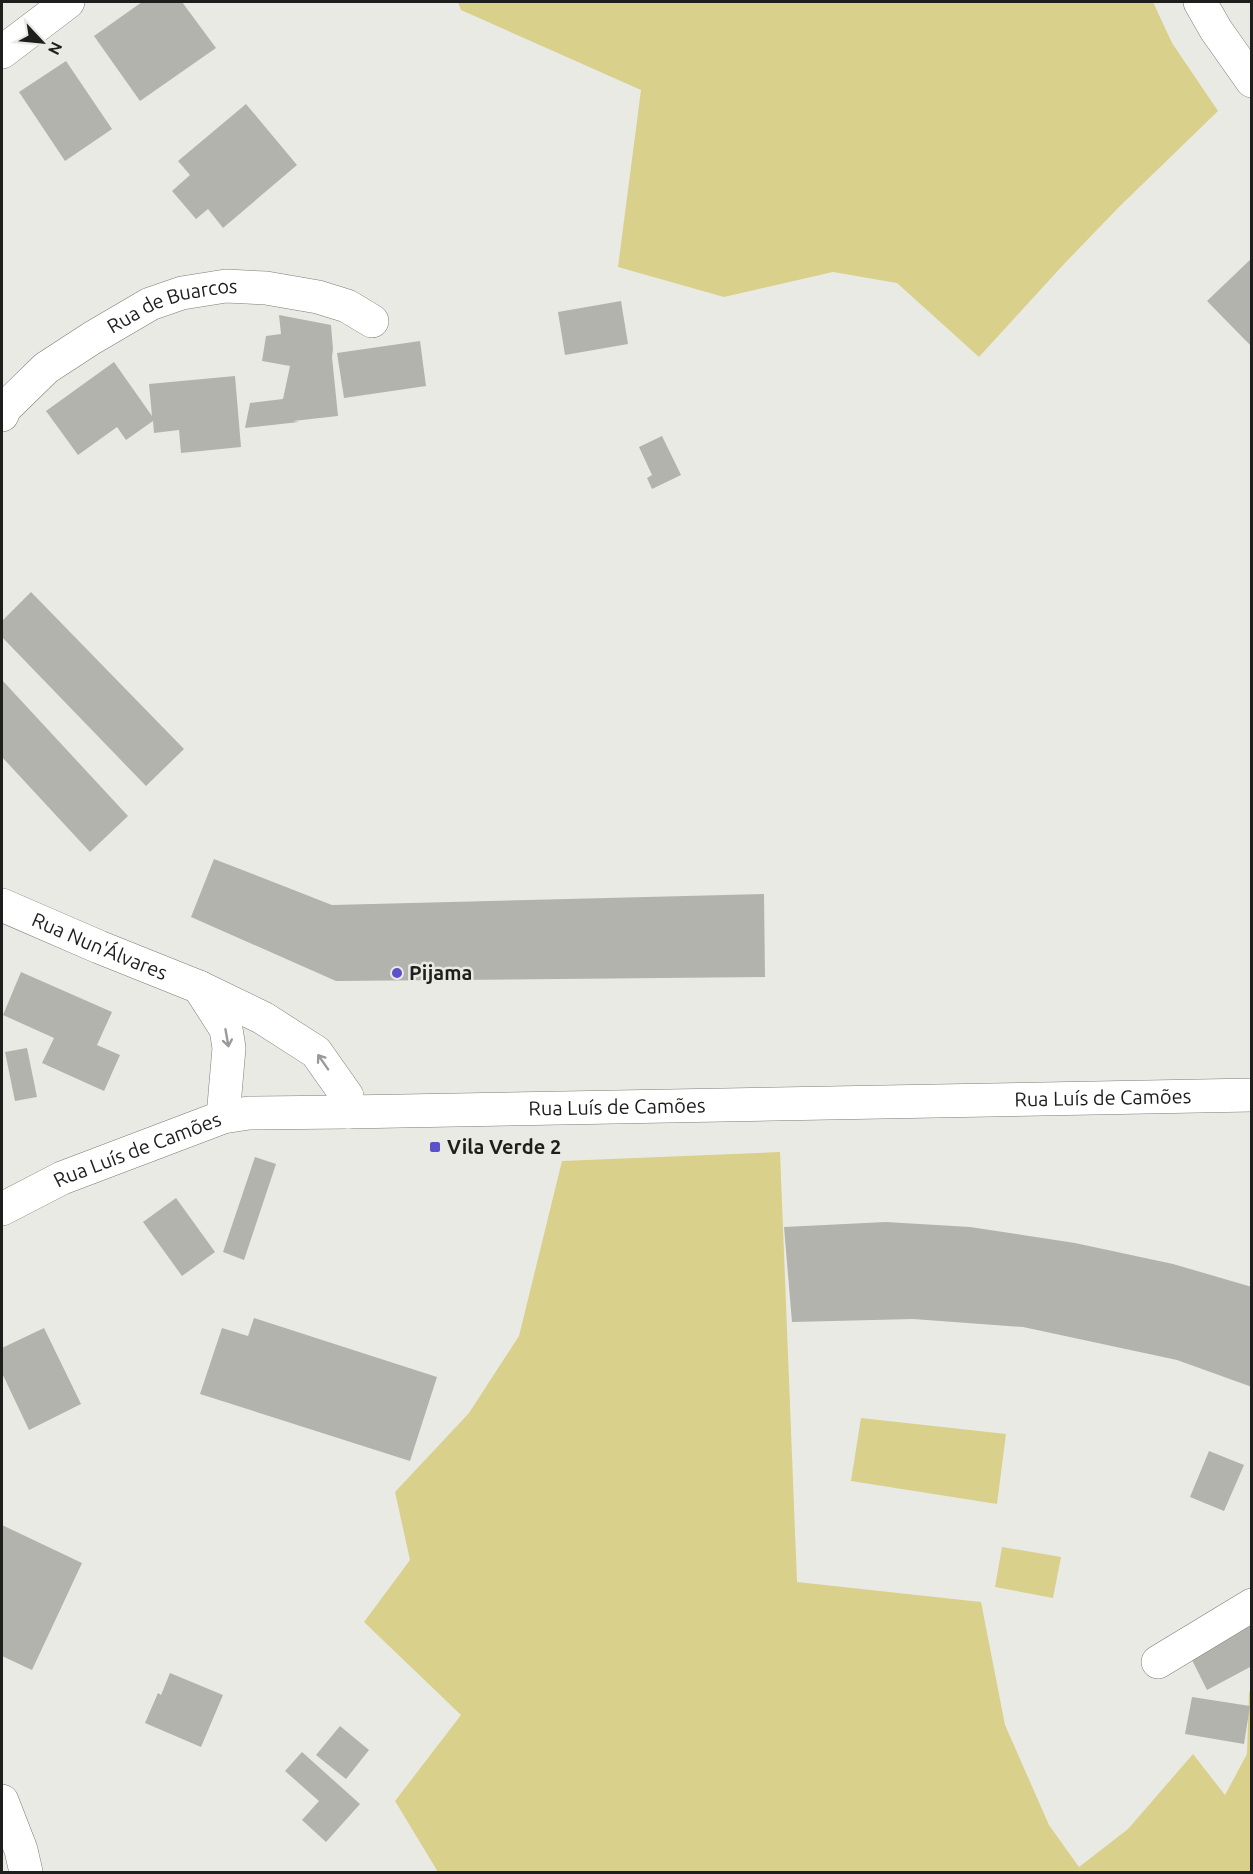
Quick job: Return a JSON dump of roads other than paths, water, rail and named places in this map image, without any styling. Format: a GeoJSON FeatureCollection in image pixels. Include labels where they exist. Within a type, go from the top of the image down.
{"type":"FeatureCollection","features":[{"type":"Feature","properties":{"kind":"main road"},"geometry":{"type":"LineString","coordinates":[[2,52],[68,2]]}},
{"type":"Feature","properties":{"kind":"main road"},"geometry":{"type":"LineString","coordinates":[[1200,2],[1251,81]]}},
{"type":"Feature","properties":{"kind":"main road","name":"Rua de Buarcos"},"geometry":{"type":"LineString","coordinates":[[2,415],[5,408],[46,368],[150,304],[182,293],[226,286],[266,288],[318,297],[348,306],[372,321]]}},
{"type":"Feature","properties":{"kind":"main road","name":"Rua Nun'Álvares"},"geometry":{"type":"LineString","coordinates":[[2,905],[199,987],[263,1018],[316,1052],[347,1096],[348,1112]]}},
{"type":"Feature","properties":{"kind":"main road"},"geometry":{"type":"LineString","coordinates":[[199,987],[226,1029],[229,1048],[223,1117]]}},
{"type":"Feature","properties":{"kind":"main road","name":"Rua Luís de Camões"},"geometry":{"type":"LineString","coordinates":[[2,1209],[62,1178],[223,1117],[249,1113],[1251,1095]]}},
{"type":"Feature","properties":{"kind":"main road"},"geometry":{"type":"LineString","coordinates":[[1158,1662],[1251,1605]]}},
{"type":"Feature","properties":{"kind":"main road"},"geometry":{"type":"LineString","coordinates":[[2,1802],[21,1851],[26,1872]]}},
{"type":"Feature","properties":{"kind":"place","name":"Pijama"},"geometry":{"type":"Point","coordinates":[397,973]}},
{"type":"Feature","properties":{"kind":"place","name":"Vila Verde 2"},"geometry":{"type":"Point","coordinates":[435,1147]}}]}
